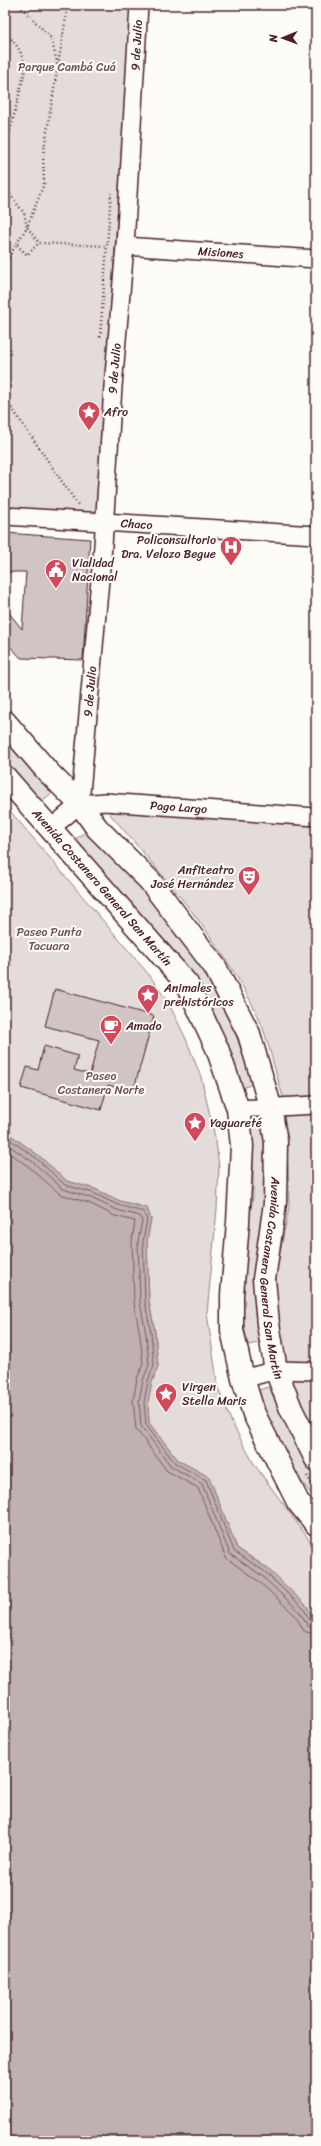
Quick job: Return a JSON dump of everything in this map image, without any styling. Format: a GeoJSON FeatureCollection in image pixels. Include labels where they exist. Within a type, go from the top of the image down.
{"type":"FeatureCollection","features":[{"type":"Feature","properties":{"kind":"main road","name":"Avenida Costanera General San Martín"},"geometry":{"type":"LineString","coordinates":[[5,722],[48,772],[80,804],[97,828],[150,881],[214,967],[249,1034],[270,1106],[276,1142],[275,1204],[264,1279],[268,1324],[276,1370],[292,1409],[310,1465]]}},
{"type":"Feature","properties":{"kind":"main road","name":"Avenida Costanera General San Martín"},"geometry":{"type":"LineString","coordinates":[[5,777],[187,984],[217,1048],[238,1109],[242,1146],[232,1295],[232,1330],[243,1379],[254,1414],[283,1475],[298,1502],[316,1524]]}},
{"type":"Feature","properties":{"kind":"street","name":"9 de Julio"},"geometry":{"type":"LineString","coordinates":[[80,804],[104,522],[125,246],[139,5]]}},
{"type":"Feature","properties":{"kind":"street","name":"Misiones"},"geometry":{"type":"LineString","coordinates":[[125,246],[316,258]]}},
{"type":"Feature","properties":{"kind":"street","name":"Chaco"},"geometry":{"type":"LineString","coordinates":[[5,516],[316,535]]}},
{"type":"Feature","properties":{"kind":"street","name":"Pago Largo"},"geometry":{"type":"LineString","coordinates":[[80,804],[105,802],[316,817]]}},
{"type":"Feature","properties":{"kind":"street"},"geometry":{"type":"LineString","coordinates":[[50,828],[80,804]]}},
{"type":"Feature","properties":{"kind":"street"},"geometry":{"type":"LineString","coordinates":[[238,1109],[270,1106],[316,1105]]}},
{"type":"Feature","properties":{"kind":"street"},"geometry":{"type":"LineString","coordinates":[[243,1379],[276,1370],[316,1370]]}},
{"type":"Feature","properties":{"kind":"path"},"geometry":{"type":"LineString","coordinates":[[19,5],[51,38],[58,70]]}},
{"type":"Feature","properties":{"kind":"path"},"geometry":{"type":"LineString","coordinates":[[5,263],[27,227],[44,184],[43,155],[68,5]]}},
{"type":"Feature","properties":{"kind":"path"},"geometry":{"type":"LineString","coordinates":[[5,34],[17,46],[24,60],[25,71],[5,151]]}},
{"type":"Feature","properties":{"kind":"path"},"geometry":{"type":"LineString","coordinates":[[5,188],[24,213],[27,227],[39,243]]}},
{"type":"Feature","properties":{"kind":"path"},"geometry":{"type":"LineString","coordinates":[[100,338],[111,192]]}},
{"type":"Feature","properties":{"kind":"path"},"geometry":{"type":"LineString","coordinates":[[17,245],[27,255],[39,243],[106,246]]}},
{"type":"Feature","properties":{"kind":"path"},"geometry":{"type":"LineString","coordinates":[[5,398],[79,507],[84,505]]}},
{"type":"Feature","properties":{"kind":"path"},"geometry":{"type":"LineString","coordinates":[[310,1465],[316,1490]]}},
{"type":"Feature","properties":{"kind":"green space","name":"Parque Cambá Cuá"},"geometry":{"type":"Polygon","coordinates":[[[5,5],[132,5],[96,516],[5,510],[5,5]]]}},
{"type":"Feature","properties":{"kind":"green space"},"geometry":{"type":"Polygon","coordinates":[[[5,733],[54,791],[41,802],[5,760],[5,733]]]}},
{"type":"Feature","properties":{"kind":"green space","name":"Paseo Costanera Norte"},"geometry":{"type":"Polygon","coordinates":[[[5,805],[150,976],[169,1004],[186,1039],[201,1077],[216,1141],[219,1167],[217,1209],[207,1313],[218,1388],[232,1423],[254,1464],[316,1549],[316,1641],[314,1620],[267,1568],[237,1548],[209,1477],[178,1460],[149,1423],[148,1402],[152,1382],[158,1366],[155,1332],[149,1302],[147,1241],[151,1219],[147,1208],[120,1201],[95,1189],[67,1181],[38,1155],[5,1131],[5,805]]]}},
{"type":"Feature","properties":{"kind":"green space","name":"Anfiteatro José Hernández"},"geometry":{"type":"Polygon","coordinates":[[[113,806],[316,822],[316,1098],[283,1097],[262,1025],[243,988],[209,935],[171,885],[109,813],[113,806]]]}},
{"type":"Feature","properties":{"kind":"green space"},"geometry":{"type":"Polygon","coordinates":[[[88,830],[172,925],[202,966],[227,1012],[253,1084],[239,1089],[220,1039],[74,840],[88,830]]]}},
{"type":"Feature","properties":{"kind":"green space"},"geometry":{"type":"Polygon","coordinates":[[[282,1114],[316,1114],[316,1366],[280,1364],[275,1333],[276,1273],[289,1207],[288,1165],[282,1114]]]}},
{"type":"Feature","properties":{"kind":"green space"},"geometry":{"type":"Polygon","coordinates":[[[261,1122],[268,1149],[264,1342],[248,1345],[241,1313],[244,1249],[253,1197],[253,1157],[245,1124],[261,1122]]]}},
{"type":"Feature","properties":{"kind":"green space"},"geometry":{"type":"Polygon","coordinates":[[[296,1376],[316,1378],[316,1435],[298,1402],[292,1383],[296,1376]]]}},
{"type":"Feature","properties":{"kind":"green space"},"geometry":{"type":"Polygon","coordinates":[[[274,1385],[297,1439],[316,1470],[316,1500],[301,1481],[277,1443],[256,1391],[274,1385]]]}},
{"type":"Feature","properties":{"kind":"water"},"geometry":{"type":"Polygon","coordinates":[[[5,1131],[38,1155],[67,1181],[95,1189],[120,1201],[147,1208],[151,1219],[147,1241],[149,1302],[155,1332],[158,1366],[152,1382],[148,1402],[149,1423],[178,1460],[209,1477],[237,1548],[267,1568],[307,1606],[314,1620],[316,1641],[316,2141],[5,2141],[5,1131]]]}},
{"type":"Feature","properties":{"kind":"building","name":"Vialidad Nacional"},"geometry":{"type":"Polygon","coordinates":[[[5,533],[90,539],[83,660],[21,658],[5,641],[5,608],[22,629],[26,572],[5,572],[5,533]]]}},
{"type":"Feature","properties":{"kind":"building"},"geometry":{"type":"Polygon","coordinates":[[[55,989],[154,1016],[133,1092],[108,1085],[101,1110],[21,1088],[27,1067],[38,1070],[44,1046],[78,1056],[74,1070],[90,1074],[99,1040],[45,1026],[55,989]]]}},
{"type":"Feature","properties":{"kind":"place","name":"Afro"},"geometry":{"type":"Point","coordinates":[89,432]}},
{"type":"Feature","properties":{"kind":"place","name":"Policonsultorio Dra. Velozo Begue"},"geometry":{"type":"Point","coordinates":[231,566]}},
{"type":"Feature","properties":{"kind":"place","name":"Vialidad Nacional"},"geometry":{"type":"Point","coordinates":[56,590]}},
{"type":"Feature","properties":{"kind":"place","name":"Anfiteatro José Hernández"},"geometry":{"type":"Point","coordinates":[249,896]}},
{"type":"Feature","properties":{"kind":"place","name":"Animales prehistóricos"},"geometry":{"type":"Point","coordinates":[148,1014]}},
{"type":"Feature","properties":{"kind":"place","name":"Amado"},"geometry":{"type":"Point","coordinates":[111,1046]}},
{"type":"Feature","properties":{"kind":"place","name":"Yaguareté"},"geometry":{"type":"Point","coordinates":[195,1142]}},
{"type":"Feature","properties":{"kind":"place","name":"Virgen Stella Maris"},"geometry":{"type":"Point","coordinates":[166,1414]}},
{"type":"Feature","properties":{"kind":"park label","name":"Paseo Punta Tacuara"},"geometry":{"type":"Point","coordinates":[49,939]}}]}
